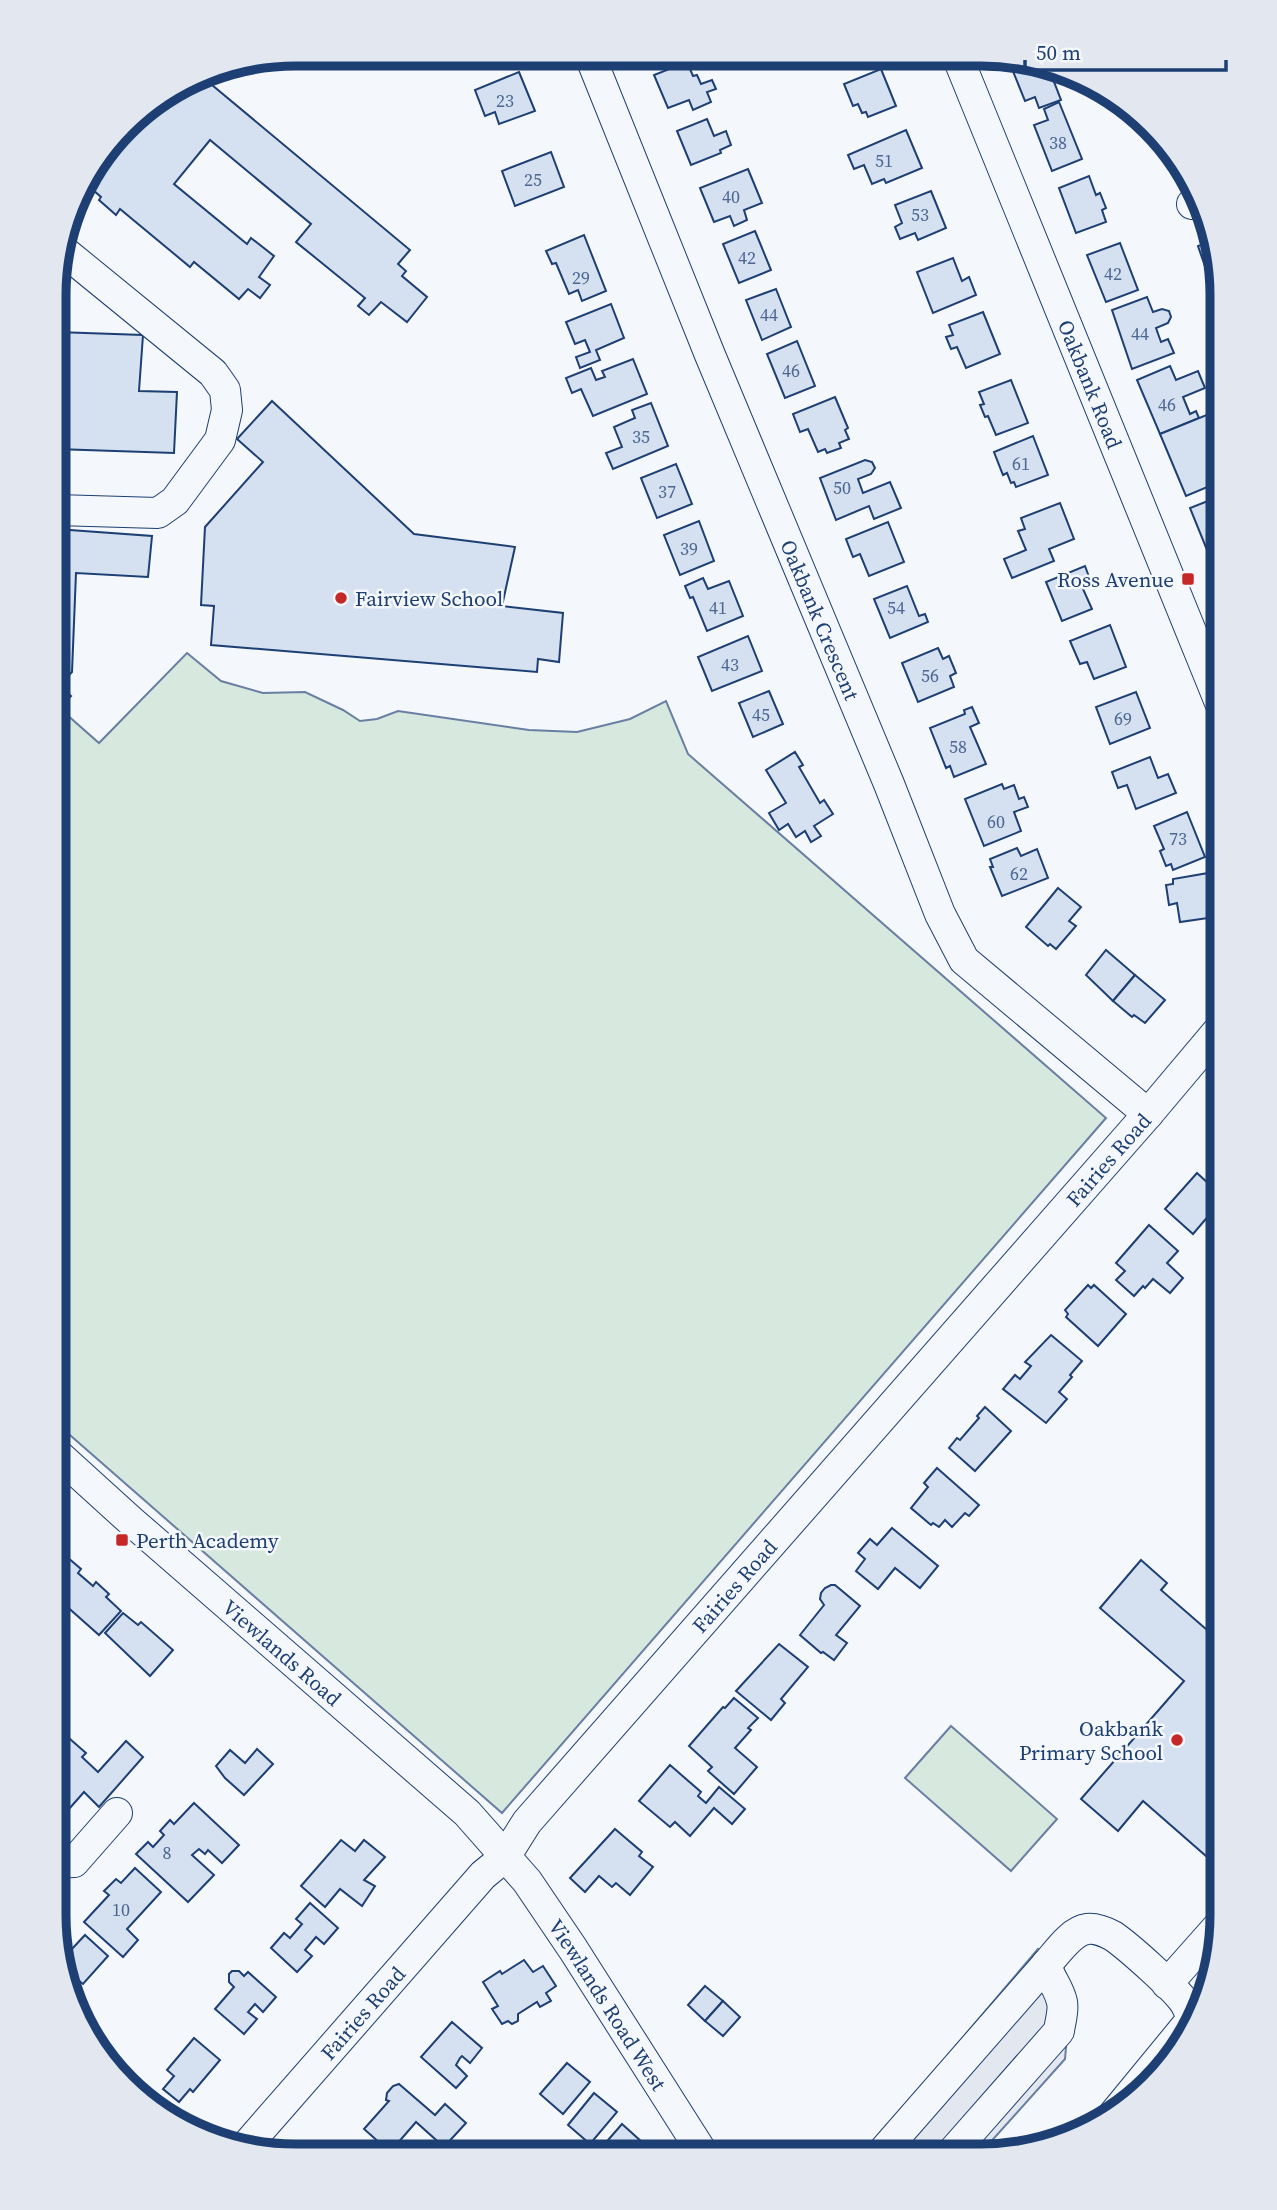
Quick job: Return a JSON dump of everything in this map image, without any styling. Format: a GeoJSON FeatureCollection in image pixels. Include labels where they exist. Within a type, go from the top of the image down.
{"type":"FeatureCollection","features":[{"type":"Feature","properties":{"kind":"street","name":"Oakbank Crescent"},"geometry":{"type":"LineString","coordinates":[[594,66],[940,914],[964,960],[1148,1114]]}},
{"type":"Feature","properties":{"kind":"street","name":"Oakbank Road"},"geometry":{"type":"LineString","coordinates":[[961,66],[1210,678]]}},
{"type":"Feature","properties":{"kind":"street"},"geometry":{"type":"LineString","coordinates":[[66,510],[158,513],[175,501],[207,460],[220,440],[227,410],[225,390],[213,373],[70,256]]}},
{"type":"Feature","properties":{"kind":"street","name":"Fairies Road"},"geometry":{"type":"LineString","coordinates":[[252,2139],[483,1875],[505,1857],[527,1822],[1210,1040]]}},
{"type":"Feature","properties":{"kind":"street","name":"Viewlands Road"},"geometry":{"type":"LineString","coordinates":[[66,1462],[467,1813],[505,1857]]}},
{"type":"Feature","properties":{"kind":"street"},"geometry":{"type":"LineString","coordinates":[[66,1862],[74,1862],[117,1813]]}},
{"type":"Feature","properties":{"kind":"street","name":"Viewlands Road West"},"geometry":{"type":"LineString","coordinates":[[505,1857],[527,1881],[573,1949],[697,2144]]}},
{"type":"Feature","properties":{"kind":"street"},"geometry":{"type":"LineString","coordinates":[[890,2144],[1046,1965],[1080,1931],[1088,1928],[1112,1936],[1167,1984],[1189,2011]]}},
{"type":"Feature","properties":{"kind":"street"},"geometry":{"type":"LineString","coordinates":[[1167,1984],[1210,1936]]}},
{"type":"Feature","properties":{"kind":"street"},"geometry":{"type":"LineString","coordinates":[[960,2144],[1059,2031],[1063,2004],[1057,1988],[1049,1978],[1046,1965]]}},
{"type":"Feature","properties":{"kind":"shaded area"},"geometry":{"type":"Polygon","coordinates":[[[187,653],[221,681],[263,693],[305,692],[360,721],[377,719],[398,711],[529,730],[577,732],[630,719],[666,701],[688,754],[1106,1118],[502,1813],[66,1432],[66,714],[99,743],[187,653]]]}},
{"type":"Feature","properties":{"kind":"shaded area"},"geometry":{"type":"Polygon","coordinates":[[[951,1726],[1057,1819],[1011,1871],[905,1778],[951,1726]]]}},
{"type":"Feature","properties":{"kind":"shaded area"},"geometry":{"type":"Polygon","coordinates":[[[1038,1949],[1070,2000],[1065,2059],[989,2144],[872,2144],[1038,1949]]]}},
{"type":"Feature","properties":{"kind":"building"},"geometry":{"type":"Polygon","coordinates":[[[677,66],[689,66],[701,84],[712,80],[716,89],[707,92],[711,102],[693,110],[689,100],[668,108],[654,75],[677,66]]]}},
{"type":"Feature","properties":{"kind":"building"},"geometry":{"type":"Polygon","coordinates":[[[1012,68],[1053,78],[1061,100],[1039,108],[1035,97],[1025,101],[1012,68]]]}},
{"type":"Feature","properties":{"kind":"building"},"geometry":{"type":"Polygon","coordinates":[[[881,69],[896,106],[868,117],[866,112],[862,113],[858,104],[853,106],[844,84],[881,69]]]}},
{"type":"Feature","properties":{"kind":"building"},"geometry":{"type":"Polygon","coordinates":[[[519,72],[535,111],[499,124],[495,112],[485,116],[475,90],[519,72]]]}},
{"type":"Feature","properties":{"kind":"building"},"geometry":{"type":"Polygon","coordinates":[[[210,84],[410,250],[398,264],[406,271],[402,276],[427,297],[407,322],[381,302],[369,315],[358,306],[365,298],[296,242],[311,224],[210,140],[174,184],[247,244],[251,238],[274,256],[259,277],[270,285],[260,298],[248,289],[239,299],[194,262],[190,267],[120,209],[116,215],[99,200],[101,197],[93,190],[97,181],[114,156],[144,123],[181,97],[210,84]]]}},
{"type":"Feature","properties":{"kind":"building"},"geometry":{"type":"Polygon","coordinates":[[[1059,102],[1082,159],[1052,171],[1034,125],[1048,120],[1044,109],[1059,102]]]}},
{"type":"Feature","properties":{"kind":"building"},"geometry":{"type":"Polygon","coordinates":[[[707,119],[714,136],[726,131],[731,145],[720,150],[721,153],[691,165],[677,131],[707,119]]]}},
{"type":"Feature","properties":{"kind":"building"},"geometry":{"type":"Polygon","coordinates":[[[906,130],[922,168],[886,183],[884,179],[872,184],[864,165],[854,169],[848,155],[906,130]]]}},
{"type":"Feature","properties":{"kind":"building"},"geometry":{"type":"Polygon","coordinates":[[[551,152],[564,187],[515,206],[502,171],[551,152]]]}},
{"type":"Feature","properties":{"kind":"building"},"geometry":{"type":"Polygon","coordinates":[[[748,169],[762,203],[744,210],[747,220],[734,226],[730,216],[714,222],[700,188],[748,169]]]}},
{"type":"Feature","properties":{"kind":"building"},"geometry":{"type":"Polygon","coordinates":[[[1089,176],[1096,195],[1100,193],[1106,208],[1102,210],[1106,222],[1076,233],[1059,188],[1089,176]]]}},
{"type":"Feature","properties":{"kind":"building"},"geometry":{"type":"Polygon","coordinates":[[[931,191],[946,228],[918,240],[915,233],[900,239],[895,227],[902,223],[895,205],[931,191]]]}},
{"type":"Feature","properties":{"kind":"building"},"geometry":{"type":"Polygon","coordinates":[[[755,231],[771,270],[739,283],[723,244],[755,231]]]}},
{"type":"Feature","properties":{"kind":"building"},"geometry":{"type":"Polygon","coordinates":[[[584,235],[606,291],[582,301],[578,290],[569,294],[556,263],[552,264],[546,251],[584,235]]]}},
{"type":"Feature","properties":{"kind":"building"},"geometry":{"type":"Polygon","coordinates":[[[1120,243],[1138,290],[1106,302],[1087,255],[1120,243]]]}},
{"type":"Feature","properties":{"kind":"building"},"geometry":{"type":"Polygon","coordinates":[[[1205,244],[1209,278],[1198,246],[1205,244]]]}},
{"type":"Feature","properties":{"kind":"building"},"geometry":{"type":"Polygon","coordinates":[[[953,258],[962,281],[969,277],[976,295],[933,313],[917,272],[953,258]]]}},
{"type":"Feature","properties":{"kind":"building"},"geometry":{"type":"Polygon","coordinates":[[[776,289],[791,327],[762,340],[746,300],[776,289]]]}},
{"type":"Feature","properties":{"kind":"building"},"geometry":{"type":"Polygon","coordinates":[[[1147,297],[1153,312],[1162,309],[1169,311],[1171,317],[1168,323],[1156,328],[1161,342],[1168,339],[1174,353],[1132,369],[1112,310],[1147,297]]]}},
{"type":"Feature","properties":{"kind":"building"},"geometry":{"type":"Polygon","coordinates":[[[611,304],[624,338],[596,350],[600,360],[580,368],[576,357],[590,352],[585,340],[575,344],[566,322],[611,304]]]}},
{"type":"Feature","properties":{"kind":"building"},"geometry":{"type":"Polygon","coordinates":[[[983,312],[1000,354],[966,368],[957,347],[951,349],[946,337],[953,335],[949,325],[983,312]]]}},
{"type":"Feature","properties":{"kind":"building"},"geometry":{"type":"Polygon","coordinates":[[[66,332],[143,335],[139,391],[177,392],[174,453],[66,449],[66,332]]]}},
{"type":"Feature","properties":{"kind":"building"},"geometry":{"type":"Polygon","coordinates":[[[797,341],[815,386],[785,398],[767,354],[797,341]]]}},
{"type":"Feature","properties":{"kind":"building"},"geometry":{"type":"Polygon","coordinates":[[[633,359],[647,394],[593,416],[581,389],[572,393],[566,378],[591,368],[596,380],[605,377],[602,371],[633,359]]]}},
{"type":"Feature","properties":{"kind":"building"},"geometry":{"type":"Polygon","coordinates":[[[1170,366],[1176,380],[1198,371],[1205,388],[1183,397],[1190,414],[1196,411],[1199,418],[1160,434],[1137,380],[1170,366]]]}},
{"type":"Feature","properties":{"kind":"building"},"geometry":{"type":"Polygon","coordinates":[[[1011,380],[1028,423],[996,435],[980,405],[984,404],[979,392],[1011,380]]]}},
{"type":"Feature","properties":{"kind":"building"},"geometry":{"type":"Polygon","coordinates":[[[835,397],[848,428],[845,430],[849,439],[839,443],[841,448],[827,453],[825,449],[818,452],[808,429],[800,432],[793,414],[835,397]]]}},
{"type":"Feature","properties":{"kind":"building"},"geometry":{"type":"Polygon","coordinates":[[[272,401],[414,534],[515,547],[502,606],[563,613],[559,662],[538,659],[537,672],[211,645],[214,606],[201,605],[205,527],[263,462],[237,439],[272,401]]]}},
{"type":"Feature","properties":{"kind":"building"},"geometry":{"type":"Polygon","coordinates":[[[651,403],[668,446],[613,469],[606,453],[622,447],[614,427],[635,418],[632,410],[651,403]]]}},
{"type":"Feature","properties":{"kind":"building"},"geometry":{"type":"Polygon","coordinates":[[[1209,414],[1210,486],[1186,496],[1160,434],[1209,414]]]}},
{"type":"Feature","properties":{"kind":"building"},"geometry":{"type":"Polygon","coordinates":[[[1033,436],[1048,475],[1016,487],[1007,473],[1003,475],[994,452],[1033,436]]]}},
{"type":"Feature","properties":{"kind":"building"},"geometry":{"type":"Polygon","coordinates":[[[865,460],[872,462],[875,468],[871,474],[858,479],[863,493],[890,482],[901,508],[874,519],[869,506],[836,520],[820,478],[865,460]]]}},
{"type":"Feature","properties":{"kind":"building"},"geometry":{"type":"Polygon","coordinates":[[[676,464],[692,504],[657,518],[641,478],[676,464]]]}},
{"type":"Feature","properties":{"kind":"building"},"geometry":{"type":"Polygon","coordinates":[[[1210,500],[1210,549],[1207,550],[1190,508],[1210,500]]]}},
{"type":"Feature","properties":{"kind":"building"},"geometry":{"type":"Polygon","coordinates":[[[1060,503],[1074,539],[1049,549],[1054,561],[1012,578],[1004,559],[1026,550],[1018,531],[1025,529],[1021,518],[1060,503]]]}},
{"type":"Feature","properties":{"kind":"building"},"geometry":{"type":"Polygon","coordinates":[[[699,521],[714,561],[680,575],[664,535],[699,521]]]}},
{"type":"Feature","properties":{"kind":"building"},"geometry":{"type":"Polygon","coordinates":[[[888,522],[904,562],[869,576],[860,554],[853,557],[846,539],[888,522]]]}},
{"type":"Feature","properties":{"kind":"building"},"geometry":{"type":"Polygon","coordinates":[[[66,530],[152,536],[148,577],[76,573],[72,672],[66,678],[66,530]]]}},
{"type":"Feature","properties":{"kind":"building"},"geometry":{"type":"Polygon","coordinates":[[[1085,566],[1092,585],[1083,589],[1092,609],[1062,621],[1046,582],[1085,566]]]}},
{"type":"Feature","properties":{"kind":"building"},"geometry":{"type":"Polygon","coordinates":[[[703,578],[708,589],[729,581],[743,616],[707,631],[693,597],[690,598],[685,586],[703,578]]]}},
{"type":"Feature","properties":{"kind":"building"},"geometry":{"type":"Polygon","coordinates":[[[907,586],[919,616],[925,614],[928,622],[890,638],[874,599],[907,586]]]}},
{"type":"Feature","properties":{"kind":"building"},"geometry":{"type":"Polygon","coordinates":[[[1110,625],[1126,667],[1094,679],[1087,662],[1080,664],[1070,641],[1110,625]]]}},
{"type":"Feature","properties":{"kind":"building"},"geometry":{"type":"Polygon","coordinates":[[[748,636],[762,671],[712,691],[698,657],[748,636]]]}},
{"type":"Feature","properties":{"kind":"building"},"geometry":{"type":"Polygon","coordinates":[[[938,648],[943,659],[949,656],[956,673],[950,676],[954,687],[918,702],[902,663],[938,648]]]}},
{"type":"Feature","properties":{"kind":"building"},"geometry":{"type":"Polygon","coordinates":[[[769,691],[783,724],[753,737],[739,703],[769,691]]]}},
{"type":"Feature","properties":{"kind":"building"},"geometry":{"type":"Polygon","coordinates":[[[1136,692],[1150,728],[1110,744],[1096,707],[1136,692]]]}},
{"type":"Feature","properties":{"kind":"building"},"geometry":{"type":"Polygon","coordinates":[[[972,707],[979,723],[970,727],[986,764],[954,777],[950,766],[946,768],[930,728],[965,714],[964,710],[972,707]]]}},
{"type":"Feature","properties":{"kind":"building"},"geometry":{"type":"Polygon","coordinates":[[[795,752],[803,765],[799,767],[820,803],[824,800],[833,814],[814,826],[821,836],[811,842],[805,831],[796,837],[788,824],[779,830],[769,813],[786,803],[766,770],[795,752]]]}},
{"type":"Feature","properties":{"kind":"building"},"geometry":{"type":"Polygon","coordinates":[[[1150,757],[1158,778],[1168,774],[1176,793],[1136,809],[1127,785],[1118,788],[1112,772],[1150,757]]]}},
{"type":"Feature","properties":{"kind":"building"},"geometry":{"type":"Polygon","coordinates":[[[1002,784],[1004,789],[1014,785],[1019,799],[1024,797],[1028,807],[1014,812],[1021,831],[984,846],[965,799],[1002,784]]]}},
{"type":"Feature","properties":{"kind":"building"},"geometry":{"type":"Polygon","coordinates":[[[1187,812],[1205,857],[1173,870],[1171,864],[1166,866],[1160,851],[1164,849],[1154,826],[1187,812]]]}},
{"type":"Feature","properties":{"kind":"building"},"geometry":{"type":"Polygon","coordinates":[[[1017,848],[1021,856],[1037,849],[1048,878],[1002,896],[990,867],[993,867],[990,859],[1017,848]]]}},
{"type":"Feature","properties":{"kind":"building"},"geometry":{"type":"Polygon","coordinates":[[[1210,873],[1210,918],[1180,922],[1177,903],[1169,905],[1166,885],[1173,884],[1173,879],[1210,873]]]}},
{"type":"Feature","properties":{"kind":"building"},"geometry":{"type":"Polygon","coordinates":[[[1058,888],[1081,907],[1069,921],[1076,926],[1056,949],[1050,944],[1048,946],[1026,927],[1058,888]]]}},
{"type":"Feature","properties":{"kind":"building"},"geometry":{"type":"Polygon","coordinates":[[[1106,950],[1135,975],[1113,1001],[1086,975],[1106,950]]]}},
{"type":"Feature","properties":{"kind":"building"},"geometry":{"type":"Polygon","coordinates":[[[1135,975],[1165,1000],[1145,1023],[1134,1015],[1132,1017],[1113,1001],[1135,975]]]}},
{"type":"Feature","properties":{"kind":"building"},"geometry":{"type":"Polygon","coordinates":[[[1197,1173],[1210,1185],[1210,1214],[1193,1234],[1165,1209],[1197,1173]]]}},
{"type":"Feature","properties":{"kind":"building"},"geometry":{"type":"Polygon","coordinates":[[[1149,1225],[1178,1251],[1167,1263],[1183,1278],[1170,1293],[1153,1279],[1134,1296],[1116,1280],[1125,1271],[1116,1263],[1149,1225]]]}},
{"type":"Feature","properties":{"kind":"building"},"geometry":{"type":"Polygon","coordinates":[[[1088,1285],[1091,1288],[1094,1285],[1126,1314],[1098,1346],[1066,1317],[1068,1314],[1065,1310],[1088,1285]]]}},
{"type":"Feature","properties":{"kind":"building"},"geometry":{"type":"Polygon","coordinates":[[[1051,1335],[1082,1361],[1059,1392],[1067,1399],[1046,1423],[1003,1389],[1015,1375],[1020,1379],[1031,1366],[1025,1362],[1051,1335]]]}},
{"type":"Feature","properties":{"kind":"building"},"geometry":{"type":"Polygon","coordinates":[[[985,1407],[1011,1431],[975,1471],[949,1448],[957,1438],[960,1440],[985,1407]]]}},
{"type":"Feature","properties":{"kind":"building"},"geometry":{"type":"Polygon","coordinates":[[[937,1468],[979,1505],[969,1516],[965,1513],[952,1527],[945,1520],[939,1527],[933,1523],[931,1525],[911,1508],[928,1487],[924,1483],[937,1468]]]}},
{"type":"Feature","properties":{"kind":"building"},"geometry":{"type":"Polygon","coordinates":[[[892,1528],[938,1566],[920,1588],[895,1568],[878,1589],[856,1571],[865,1559],[858,1553],[870,1539],[877,1545],[892,1528]]]}},
{"type":"Feature","properties":{"kind":"building"},"geometry":{"type":"Polygon","coordinates":[[[66,1558],[81,1569],[78,1573],[93,1586],[96,1582],[109,1594],[106,1597],[121,1611],[99,1635],[66,1606],[66,1558]]]}},
{"type":"Feature","properties":{"kind":"building","name":"Oakbank Primary School"},"geometry":{"type":"Polygon","coordinates":[[[1141,1560],[1167,1583],[1161,1590],[1210,1633],[1210,1860],[1143,1801],[1118,1831],[1081,1799],[1184,1681],[1100,1608],[1141,1560]]]}},
{"type":"Feature","properties":{"kind":"building"},"geometry":{"type":"Polygon","coordinates":[[[835,1585],[860,1606],[836,1635],[847,1643],[834,1660],[800,1635],[824,1605],[820,1599],[821,1593],[835,1585]]]}},
{"type":"Feature","properties":{"kind":"building"},"geometry":{"type":"Polygon","coordinates":[[[123,1613],[138,1625],[141,1622],[173,1650],[150,1676],[105,1633],[123,1613]]]}},
{"type":"Feature","properties":{"kind":"building"},"geometry":{"type":"Polygon","coordinates":[[[779,1644],[808,1667],[781,1699],[785,1703],[771,1720],[736,1691],[779,1644]]]}},
{"type":"Feature","properties":{"kind":"building"},"geometry":{"type":"Polygon","coordinates":[[[734,1698],[758,1718],[735,1748],[757,1767],[734,1794],[708,1771],[712,1767],[689,1746],[734,1698]]]}},
{"type":"Feature","properties":{"kind":"building"},"geometry":{"type":"Polygon","coordinates":[[[66,1736],[86,1753],[82,1757],[98,1772],[126,1741],[143,1757],[99,1807],[84,1792],[69,1809],[66,1806],[66,1736]]]}},
{"type":"Feature","properties":{"kind":"building"},"geometry":{"type":"Polygon","coordinates":[[[257,1749],[273,1764],[244,1795],[216,1766],[230,1750],[245,1763],[257,1749]]]}},
{"type":"Feature","properties":{"kind":"building"},"geometry":{"type":"Polygon","coordinates":[[[670,1765],[701,1792],[698,1796],[706,1803],[719,1787],[745,1809],[732,1824],[714,1808],[690,1836],[675,1822],[670,1827],[639,1801],[670,1765]]]}},
{"type":"Feature","properties":{"kind":"building"},"geometry":{"type":"Polygon","coordinates":[[[194,1803],[239,1845],[222,1863],[208,1850],[205,1854],[199,1849],[192,1855],[214,1875],[188,1902],[136,1854],[148,1842],[153,1847],[164,1835],[160,1831],[170,1820],[174,1824],[194,1803]]]}},
{"type":"Feature","properties":{"kind":"building"},"geometry":{"type":"Polygon","coordinates":[[[615,1829],[642,1852],[639,1856],[653,1867],[630,1895],[616,1883],[612,1887],[599,1876],[585,1892],[570,1878],[615,1829]]]}},
{"type":"Feature","properties":{"kind":"building"},"geometry":{"type":"Polygon","coordinates":[[[341,1840],[355,1851],[364,1840],[385,1857],[364,1880],[375,1886],[362,1906],[340,1889],[325,1907],[301,1886],[341,1840]]]}},
{"type":"Feature","properties":{"kind":"building"},"geometry":{"type":"Polygon","coordinates":[[[135,1868],[161,1892],[127,1929],[138,1940],[123,1957],[84,1922],[109,1895],[104,1891],[116,1879],[121,1883],[135,1868]]]}},
{"type":"Feature","properties":{"kind":"building"},"geometry":{"type":"Polygon","coordinates":[[[310,1903],[338,1928],[324,1944],[316,1937],[305,1950],[312,1956],[297,1972],[271,1948],[284,1933],[290,1938],[302,1924],[296,1919],[310,1903]]]}},
{"type":"Feature","properties":{"kind":"building"},"geometry":{"type":"Polygon","coordinates":[[[85,1935],[108,1956],[83,1984],[77,1981],[74,1974],[69,1948],[71,1950],[85,1935]]]}},
{"type":"Feature","properties":{"kind":"building"},"geometry":{"type":"Polygon","coordinates":[[[524,1960],[533,1972],[543,1966],[556,1986],[546,1993],[551,2001],[540,2007],[537,2002],[518,2014],[518,2021],[502,2024],[492,2009],[498,2006],[483,1982],[524,1960]]]}},
{"type":"Feature","properties":{"kind":"building"},"geometry":{"type":"Polygon","coordinates":[[[239,1971],[244,1976],[248,1972],[276,1997],[263,2012],[255,2004],[248,2012],[257,2019],[244,2034],[215,2009],[234,1987],[229,1982],[229,1974],[239,1971]]]}},
{"type":"Feature","properties":{"kind":"building"},"geometry":{"type":"Polygon","coordinates":[[[705,1986],[723,2001],[705,2021],[688,2005],[705,1986]]]}},
{"type":"Feature","properties":{"kind":"building"},"geometry":{"type":"Polygon","coordinates":[[[723,2001],[740,2017],[723,2036],[705,2021],[723,2001]]]}},
{"type":"Feature","properties":{"kind":"building"},"geometry":{"type":"Polygon","coordinates":[[[452,2022],[482,2048],[470,2063],[462,2056],[460,2058],[456,2065],[467,2076],[456,2088],[421,2057],[452,2022]]]}},
{"type":"Feature","properties":{"kind":"building"},"geometry":{"type":"Polygon","coordinates":[[[194,2038],[220,2060],[193,2092],[190,2089],[179,2102],[163,2089],[174,2076],[167,2070],[194,2038]]]}},
{"type":"Feature","properties":{"kind":"building"},"geometry":{"type":"Polygon","coordinates":[[[567,2063],[590,2082],[563,2114],[540,2094],[567,2063]]]}},
{"type":"Feature","properties":{"kind":"building"},"geometry":{"type":"Polygon","coordinates":[[[399,2084],[435,2115],[445,2104],[466,2123],[447,2144],[441,2144],[416,2122],[397,2144],[381,2144],[364,2129],[389,2101],[386,2100],[387,2093],[399,2084]]]}},
{"type":"Feature","properties":{"kind":"building"},"geometry":{"type":"Polygon","coordinates":[[[594,2093],[617,2112],[590,2144],[568,2125],[594,2093]]]}},
{"type":"Feature","properties":{"kind":"building"},"geometry":{"type":"Polygon","coordinates":[[[622,2124],[644,2144],[605,2144],[622,2124]]]}},
{"type":"Feature","properties":{"kind":"place","name":"Ross Avenue"},"geometry":{"type":"Point","coordinates":[1188,579]}},
{"type":"Feature","properties":{"kind":"place","name":"Fairview School"},"geometry":{"type":"Point","coordinates":[341,598]}},
{"type":"Feature","properties":{"kind":"place","name":"Perth Academy"},"geometry":{"type":"Point","coordinates":[122,1540]}},
{"type":"Feature","properties":{"kind":"place","name":"Oakbank Primary School"},"geometry":{"type":"Point","coordinates":[1177,1740]}}]}
